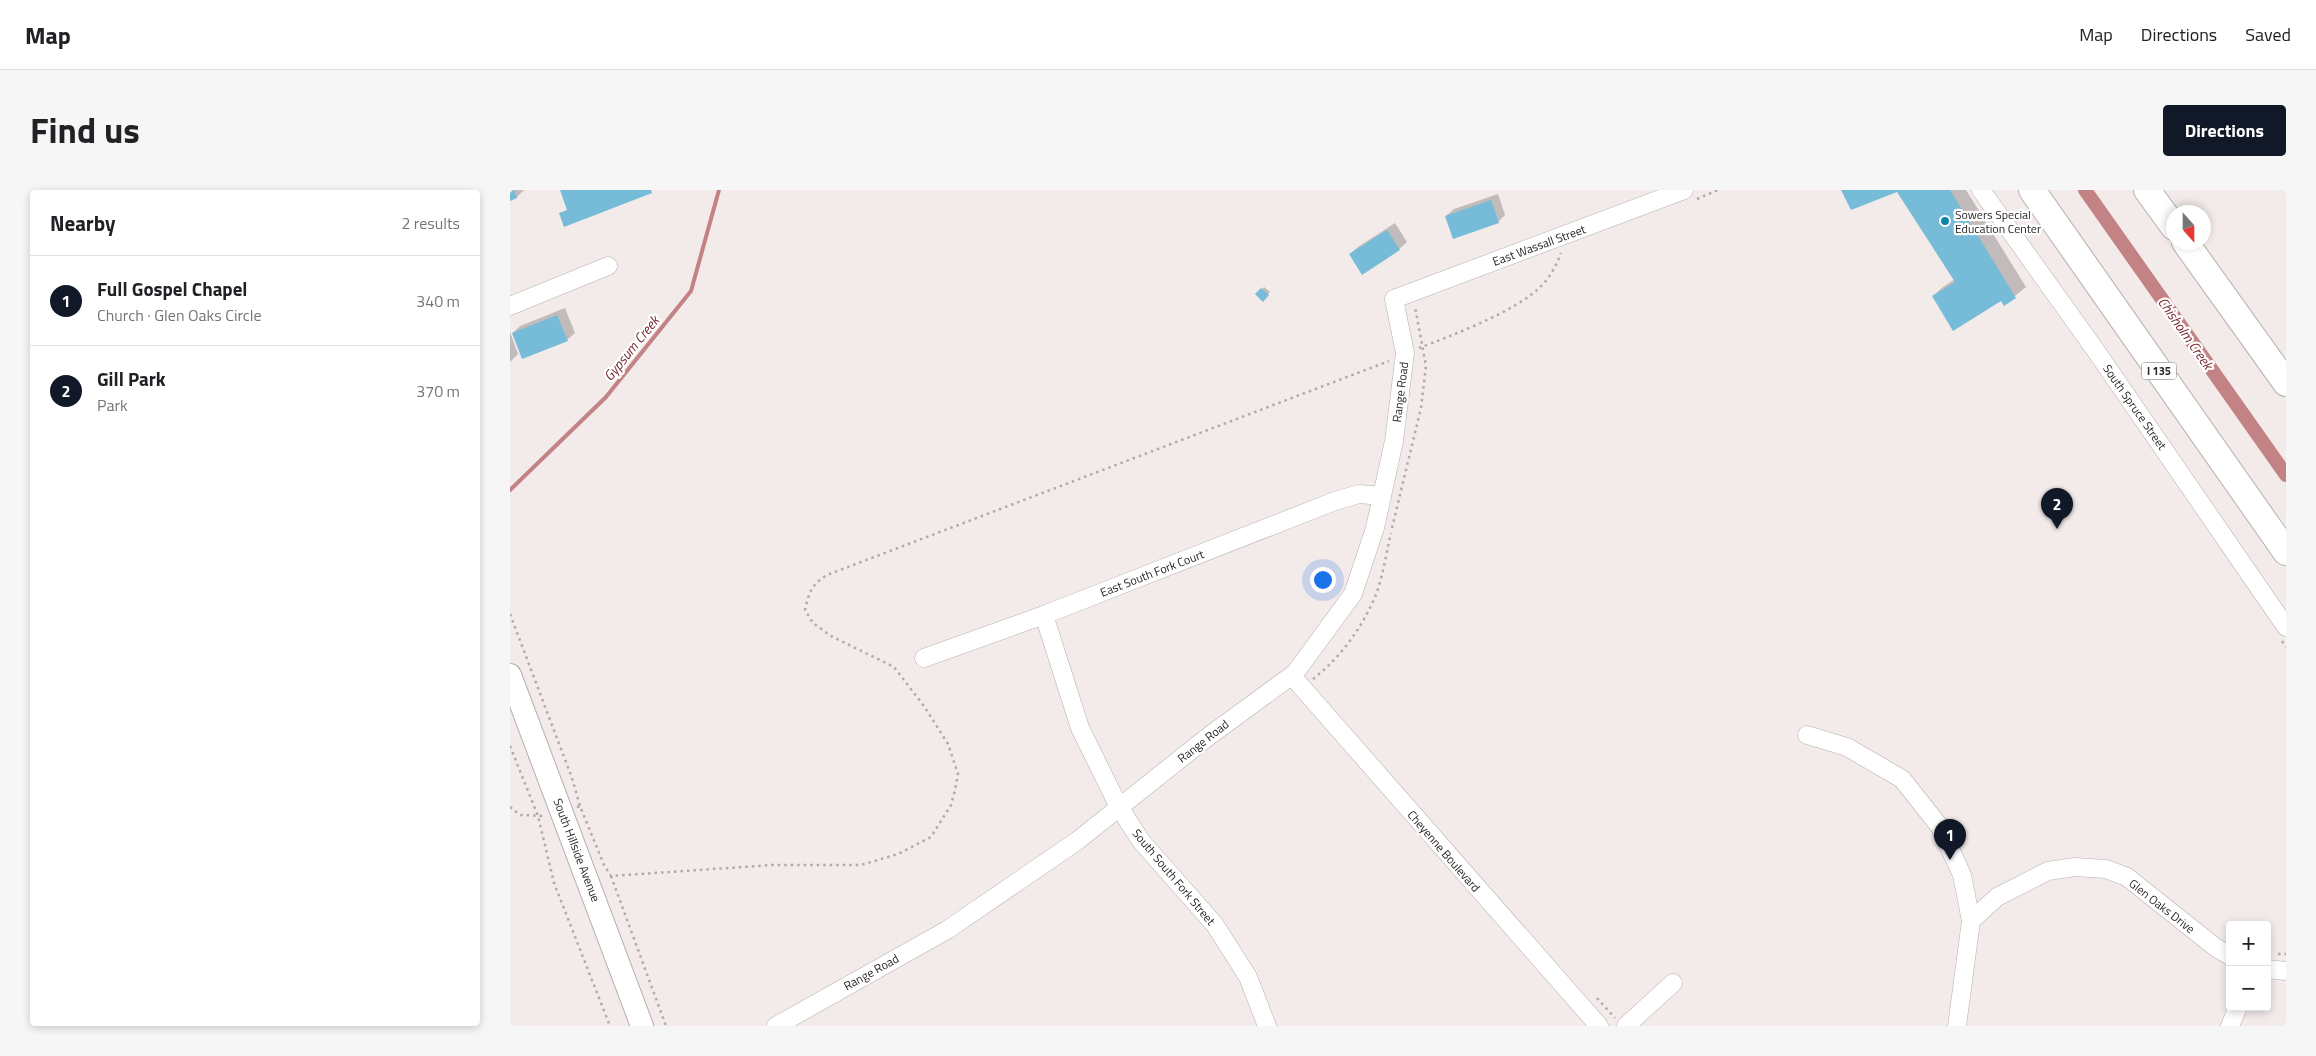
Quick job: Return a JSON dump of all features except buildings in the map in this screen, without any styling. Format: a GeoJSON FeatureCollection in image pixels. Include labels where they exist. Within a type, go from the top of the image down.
{"type":"FeatureCollection","features":[{"type":"Feature","properties":{"kind":"highway","name":"I 135"},"geometry":{"type":"LineString","coordinates":[[2032,190],[2286,552]]}},
{"type":"Feature","properties":{"kind":"highway"},"geometry":{"type":"LineString","coordinates":[[2147,190],[2166,216]]}},
{"type":"Feature","properties":{"kind":"highway"},"geometry":{"type":"LineString","coordinates":[[2191,250],[2286,383]]}},
{"type":"Feature","properties":{"kind":"main road","name":"South Hillside Avenue"},"geometry":{"type":"LineString","coordinates":[[510,675],[571,808],[642,1026]]}},
{"type":"Feature","properties":{"kind":"street","name":"East Wassall Street"},"geometry":{"type":"LineString","coordinates":[[1394,299],[1684,190]]}},
{"type":"Feature","properties":{"kind":"street","name":"South Spruce Street"},"geometry":{"type":"LineString","coordinates":[[1981,190],[2096,351],[2286,627]]}},
{"type":"Feature","properties":{"kind":"street"},"geometry":{"type":"LineString","coordinates":[[510,306],[608,266]]}},
{"type":"Feature","properties":{"kind":"street","name":"Range Road"},"geometry":{"type":"LineString","coordinates":[[776,1026],[947,930],[1077,841],[1209,736],[1292,676],[1352,594],[1375,528],[1394,441],[1405,353],[1394,299]]}},
{"type":"Feature","properties":{"kind":"street","name":"East South Fork Court"},"geometry":{"type":"LineString","coordinates":[[924,658],[1044,615],[1335,501],[1359,494],[1382,496]]}},
{"type":"Feature","properties":{"kind":"street","name":"South South Fork Street"},"geometry":{"type":"LineString","coordinates":[[1044,615],[1080,728],[1119,807],[1141,841],[1215,925],[1248,977],[1267,1026]]}},
{"type":"Feature","properties":{"kind":"street","name":"Cheyenne Boulevard"},"geometry":{"type":"LineString","coordinates":[[1292,676],[1598,1026]]}},
{"type":"Feature","properties":{"kind":"street"},"geometry":{"type":"LineString","coordinates":[[1807,735],[1847,747],[1902,779],[1940,827],[1962,875],[1971,921],[1957,1026]]}},
{"type":"Feature","properties":{"kind":"street","name":"Glen Oaks Drive"},"geometry":{"type":"LineString","coordinates":[[1971,921],[1998,897],[2048,872],[2075,867],[2106,869],[2127,877],[2215,947],[2226,954]]}},
{"type":"Feature","properties":{"kind":"street"},"geometry":{"type":"LineString","coordinates":[[2271,969],[2286,971]]}},
{"type":"Feature","properties":{"kind":"street"},"geometry":{"type":"LineString","coordinates":[[1622,1024],[1673,983]]}},
{"type":"Feature","properties":{"kind":"street"},"geometry":{"type":"LineString","coordinates":[[2230,1026],[2236,1011]]}},
{"type":"Feature","properties":{"kind":"path"},"geometry":{"type":"LineString","coordinates":[[611,876],[772,865],[861,865],[898,854],[931,837],[951,805],[958,774],[948,744],[924,706],[894,667],[831,636],[813,623],[805,610],[815,582],[827,575],[1370,369],[1422,347],[1523,302],[1540,288],[1554,271],[1562,251],[1553,255]]}},
{"type":"Feature","properties":{"kind":"path"},"geometry":{"type":"LineString","coordinates":[[1319,686],[1312,679],[1326,669],[1346,647],[1375,596],[1421,408],[1426,366],[1414,307],[1423,304]]}},
{"type":"Feature","properties":{"kind":"path"},"geometry":{"type":"LineString","coordinates":[[510,614],[572,778],[571,808],[611,876],[666,1026]]}},
{"type":"Feature","properties":{"kind":"path"},"geometry":{"type":"LineString","coordinates":[[510,746],[538,816],[554,883],[610,1026]]}},
{"type":"Feature","properties":{"kind":"path"},"geometry":{"type":"LineString","coordinates":[[510,807],[520,815],[538,816],[571,808]]}},
{"type":"Feature","properties":{"kind":"path"},"geometry":{"type":"LineString","coordinates":[[1596,997],[1622,1024]]}},
{"type":"Feature","properties":{"kind":"waterway","name":"Gypsum Creek"},"geometry":{"type":"LineString","coordinates":[[510,490],[606,397],[691,291],[719,190]]}},
{"type":"Feature","properties":{"kind":"waterway","name":"Chisholm Creek"},"geometry":{"type":"LineString","coordinates":[[2085,190],[2286,475]]}},
{"type":"Feature","properties":{"kind":"place","name":"Sowers Special Education Center"},"geometry":{"type":"Point","coordinates":[1945,221]}},
{"type":"Feature","properties":{"kind":"place","name":"Gill Park"},"geometry":{"type":"Point","coordinates":[2057,529]}},
{"type":"Feature","properties":{"kind":"place","name":"Full Gospel Chapel"},"geometry":{"type":"Point","coordinates":[1950,860]}}]}
